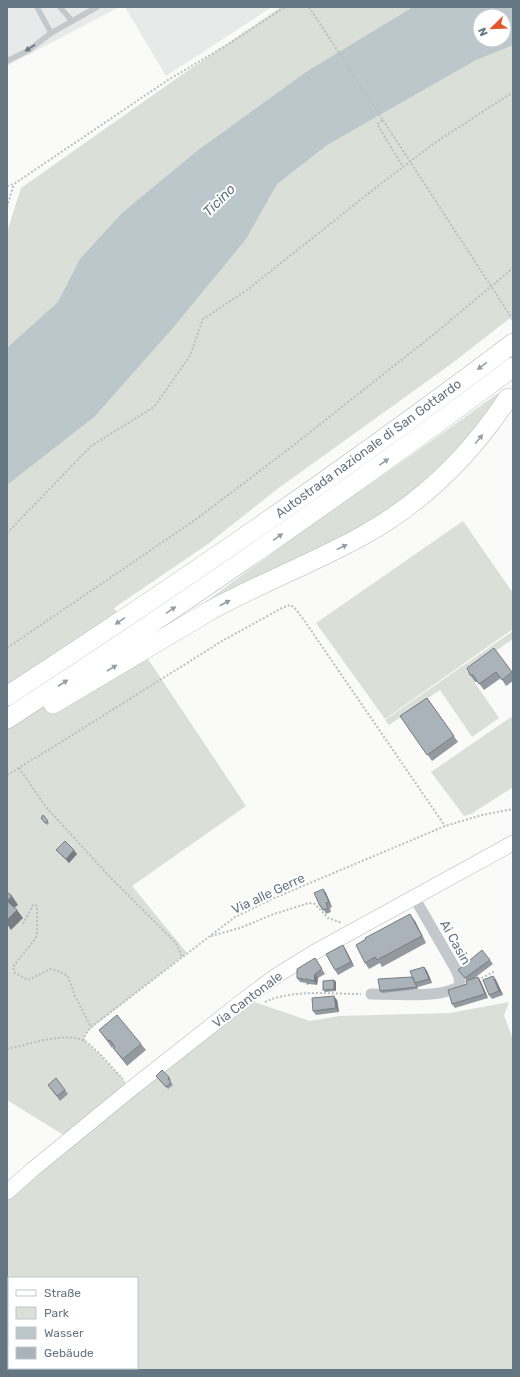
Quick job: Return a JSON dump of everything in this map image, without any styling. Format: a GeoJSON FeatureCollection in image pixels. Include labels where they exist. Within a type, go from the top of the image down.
{"type":"FeatureCollection","features":[{"type":"Feature","properties":{"kind":"highway","name":"Autostrada nazionale di San Gottardo"},"geometry":{"type":"LineString","coordinates":[[7,696],[222,552],[384,438],[513,343]]}},
{"type":"Feature","properties":{"kind":"highway"},"geometry":{"type":"LineString","coordinates":[[7,719],[127,640],[271,542],[394,455],[513,367]]}},
{"type":"Feature","properties":{"kind":"highway"},"geometry":{"type":"LineString","coordinates":[[7,732],[211,610],[345,545],[392,518],[429,490],[453,468],[486,430],[508,398]]}},
{"type":"Feature","properties":{"kind":"main road","name":"Via Cantonale"},"geometry":{"type":"LineString","coordinates":[[7,1192],[132,1089],[276,976],[313,953],[513,843]]}},
{"type":"Feature","properties":{"kind":"street","name":"Ai Casin"},"geometry":{"type":"LineString","coordinates":[[371,994],[432,994],[451,990],[460,985],[456,968],[414,897]]}},
{"type":"Feature","properties":{"kind":"lane"},"geometry":{"type":"LineString","coordinates":[[37,7],[50,33]]}},
{"type":"Feature","properties":{"kind":"lane"},"geometry":{"type":"LineString","coordinates":[[60,7],[72,21]]}},
{"type":"Feature","properties":{"kind":"lane"},"geometry":{"type":"LineString","coordinates":[[7,61],[29,50],[50,33],[97,7]]}},
{"type":"Feature","properties":{"kind":"path"},"geometry":{"type":"LineString","coordinates":[[7,186],[14,184],[168,80],[227,45],[285,7]]}},
{"type":"Feature","properties":{"kind":"path"},"geometry":{"type":"LineString","coordinates":[[310,7],[513,320]]}},
{"type":"Feature","properties":{"kind":"path"},"geometry":{"type":"LineString","coordinates":[[7,533],[91,446],[154,407],[190,356],[203,319],[247,290],[433,144],[513,92]]}},
{"type":"Feature","properties":{"kind":"path"},"geometry":{"type":"LineString","coordinates":[[383,120],[377,124],[403,167]]}},
{"type":"Feature","properties":{"kind":"path"},"geometry":{"type":"LineString","coordinates":[[7,207],[14,184]]}},
{"type":"Feature","properties":{"kind":"path"},"geometry":{"type":"LineString","coordinates":[[7,648],[195,520],[290,448],[433,335],[513,268]]}},
{"type":"Feature","properties":{"kind":"path"},"geometry":{"type":"LineString","coordinates":[[7,775],[222,641],[288,605],[292,606],[296,610],[306,623],[446,826]]}},
{"type":"Feature","properties":{"kind":"path"},"geometry":{"type":"LineString","coordinates":[[19,768],[34,792],[108,875],[176,943],[182,957]]}},
{"type":"Feature","properties":{"kind":"path","name":"Via alle Gerre"},"geometry":{"type":"LineString","coordinates":[[84,1041],[85,1035],[91,1027],[235,917],[272,899],[446,826],[475,817],[513,809]]}},
{"type":"Feature","properties":{"kind":"path"},"geometry":{"type":"LineString","coordinates":[[210,936],[240,928],[274,914],[309,903],[315,904],[328,918],[360,927]]}},
{"type":"Feature","properties":{"kind":"path"},"geometry":{"type":"LineString","coordinates":[[23,924],[33,905],[36,905],[36,938],[15,964],[15,972],[28,980],[50,969],[68,976],[75,996],[91,1027]]}},
{"type":"Feature","properties":{"kind":"path"},"geometry":{"type":"LineString","coordinates":[[460,985],[469,984],[495,971]]}},
{"type":"Feature","properties":{"kind":"path"},"geometry":{"type":"LineString","coordinates":[[259,1004],[277,997],[294,994],[371,994]]}},
{"type":"Feature","properties":{"kind":"path"},"geometry":{"type":"LineString","coordinates":[[7,1049],[63,1037],[73,1037],[84,1041],[94,1049],[132,1089]]}},
{"type":"Feature","properties":{"kind":"shaded area"},"geometry":{"type":"Polygon","coordinates":[[[7,7],[119,7],[7,66],[7,7]]]}},
{"type":"Feature","properties":{"kind":"shaded area"},"geometry":{"type":"Polygon","coordinates":[[[125,7],[272,7],[166,76],[125,7]]]}},
{"type":"Feature","properties":{"kind":"green space"},"geometry":{"type":"Polygon","coordinates":[[[281,7],[513,7],[513,316],[451,364],[276,490],[208,544],[114,608],[246,806],[132,886],[187,953],[88,1031],[85,1035],[84,1041],[94,1049],[132,1089],[245,999],[310,1021],[339,1016],[450,1013],[509,1002],[504,1015],[513,1037],[513,1370],[7,1370],[7,1192],[70,1139],[7,1100],[7,232],[21,188],[281,7]]]}},
{"type":"Feature","properties":{"kind":"green space"},"geometry":{"type":"Polygon","coordinates":[[[498,393],[499,397],[497,409],[400,508],[199,607],[273,553],[498,393]]]}},
{"type":"Feature","properties":{"kind":"green space"},"geometry":{"type":"Polygon","coordinates":[[[463,521],[513,593],[513,629],[385,719],[316,623],[463,521]]]}},
{"type":"Feature","properties":{"kind":"green space"},"geometry":{"type":"Polygon","coordinates":[[[513,631],[513,639],[467,671],[499,718],[472,737],[440,690],[389,725],[385,720],[513,631]]]}},
{"type":"Feature","properties":{"kind":"green space"},"geometry":{"type":"Polygon","coordinates":[[[511,717],[513,720],[513,787],[471,814],[464,816],[431,772],[511,717]]]}},
{"type":"Feature","properties":{"kind":"water","name":"Ticino"},"geometry":{"type":"Polygon","coordinates":[[[413,7],[513,7],[513,45],[512,8],[472,8],[472,48],[506,48],[476,60],[327,145],[277,184],[246,239],[172,329],[94,417],[7,485],[7,348],[58,302],[80,259],[122,213],[197,151],[306,72],[413,7]]]}},
{"type":"Feature","properties":{"kind":"building"},"geometry":{"type":"Polygon","coordinates":[[[494,648],[512,672],[502,680],[496,672],[479,684],[473,675],[470,675],[467,668],[494,648]]]}},
{"type":"Feature","properties":{"kind":"building"},"geometry":{"type":"Polygon","coordinates":[[[427,698],[454,736],[427,755],[400,716],[427,698]]]}},
{"type":"Feature","properties":{"kind":"building"},"geometry":{"type":"Polygon","coordinates":[[[43,815],[48,821],[45,823],[41,818],[43,815]]]}},
{"type":"Feature","properties":{"kind":"building"},"geometry":{"type":"Polygon","coordinates":[[[65,841],[74,850],[66,859],[56,850],[65,841]]]}},
{"type":"Feature","properties":{"kind":"building"},"geometry":{"type":"Polygon","coordinates":[[[323,889],[329,902],[326,903],[328,908],[323,910],[314,893],[323,889]]]}},
{"type":"Feature","properties":{"kind":"building"},"geometry":{"type":"Polygon","coordinates":[[[7,892],[12,896],[7,901],[7,892]]]}},
{"type":"Feature","properties":{"kind":"building"},"geometry":{"type":"Polygon","coordinates":[[[7,901],[17,910],[7,920],[7,901]]]}},
{"type":"Feature","properties":{"kind":"building"},"geometry":{"type":"Polygon","coordinates":[[[410,914],[422,936],[377,960],[375,957],[365,963],[356,945],[366,939],[365,938],[410,914]]]}},
{"type":"Feature","properties":{"kind":"building"},"geometry":{"type":"Polygon","coordinates":[[[343,945],[351,962],[335,970],[326,954],[343,945]]]}},
{"type":"Feature","properties":{"kind":"building"},"geometry":{"type":"Polygon","coordinates":[[[482,950],[490,960],[465,978],[458,970],[482,950]]]}},
{"type":"Feature","properties":{"kind":"building"},"geometry":{"type":"Polygon","coordinates":[[[315,958],[322,969],[315,974],[314,981],[297,978],[297,969],[315,958]]]}},
{"type":"Feature","properties":{"kind":"building"},"geometry":{"type":"Polygon","coordinates":[[[424,967],[429,979],[415,983],[410,971],[424,967]]]}},
{"type":"Feature","properties":{"kind":"building"},"geometry":{"type":"Polygon","coordinates":[[[493,976],[499,991],[489,995],[483,980],[493,976]]]}},
{"type":"Feature","properties":{"kind":"building"},"geometry":{"type":"Polygon","coordinates":[[[412,977],[417,987],[380,991],[378,979],[412,977]]]}},
{"type":"Feature","properties":{"kind":"building"},"geometry":{"type":"Polygon","coordinates":[[[478,977],[485,994],[452,1004],[448,990],[467,984],[466,981],[478,977]]]}},
{"type":"Feature","properties":{"kind":"building"},"geometry":{"type":"Polygon","coordinates":[[[334,980],[334,989],[323,990],[323,981],[334,980]]]}},
{"type":"Feature","properties":{"kind":"building"},"geometry":{"type":"Polygon","coordinates":[[[334,996],[336,1008],[313,1011],[312,998],[334,996]]]}},
{"type":"Feature","properties":{"kind":"building"},"geometry":{"type":"Polygon","coordinates":[[[117,1015],[141,1044],[123,1059],[113,1048],[115,1047],[110,1040],[108,1041],[99,1030],[117,1015]]]}},
{"type":"Feature","properties":{"kind":"building"},"geometry":{"type":"Polygon","coordinates":[[[162,1070],[169,1077],[168,1079],[171,1082],[166,1087],[156,1076],[162,1070]]]}},
{"type":"Feature","properties":{"kind":"building"},"geometry":{"type":"Polygon","coordinates":[[[56,1078],[65,1090],[57,1096],[48,1085],[56,1078]]]}}]}
